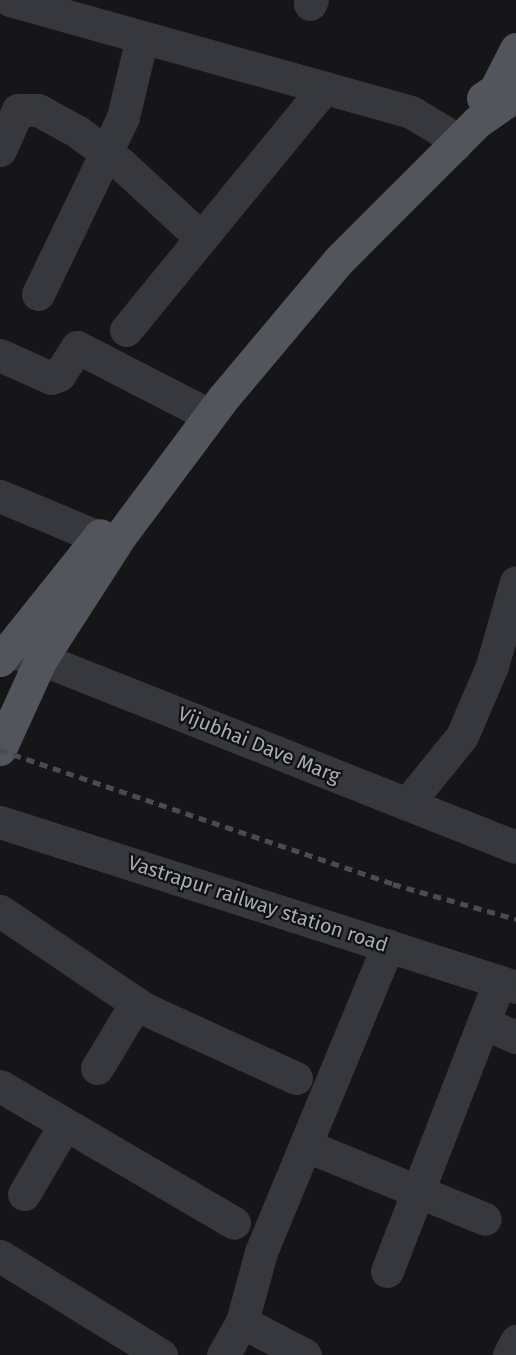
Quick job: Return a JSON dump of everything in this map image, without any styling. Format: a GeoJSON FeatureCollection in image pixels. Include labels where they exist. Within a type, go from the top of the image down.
{"type":"FeatureCollection","features":[{"type":"Feature","properties":{"kind":"main road"},"geometry":{"type":"LineString","coordinates":[[0,749],[41,659],[121,535],[224,397],[340,259],[495,90],[516,49]]}},
{"type":"Feature","properties":{"kind":"main road"},"geometry":{"type":"LineString","coordinates":[[2,654],[98,537],[195,408],[328,248],[449,138],[513,96]]}},
{"type":"Feature","properties":{"kind":"street"},"geometry":{"type":"LineString","coordinates":[[10,0],[53,6],[142,38],[411,112],[449,138]]}},
{"type":"Feature","properties":{"kind":"street"},"geometry":{"type":"LineString","coordinates":[[38,294],[107,154],[133,89],[142,38]]}},
{"type":"Feature","properties":{"kind":"street"},"geometry":{"type":"LineString","coordinates":[[126,330],[324,88]]}},
{"type":"Feature","properties":{"kind":"street"},"geometry":{"type":"LineString","coordinates":[[0,150],[15,114],[26,108],[63,123],[107,154],[200,237]]}},
{"type":"Feature","properties":{"kind":"street"},"geometry":{"type":"LineString","coordinates":[[0,355],[51,378],[59,375],[77,347],[195,408]]}},
{"type":"Feature","properties":{"kind":"street"},"geometry":{"type":"LineString","coordinates":[[0,496],[98,537]]}},
{"type":"Feature","properties":{"kind":"street"},"geometry":{"type":"LineString","coordinates":[[407,804],[462,736],[492,666],[516,582]]}},
{"type":"Feature","properties":{"kind":"street","name":"Vijubhai Dave Marg"},"geometry":{"type":"LineString","coordinates":[[2,654],[41,659],[516,847]]}},
{"type":"Feature","properties":{"kind":"street","name":"Vastrapur railway station road"},"geometry":{"type":"LineString","coordinates":[[0,822],[508,985]]}},
{"type":"Feature","properties":{"kind":"street"},"geometry":{"type":"LineString","coordinates":[[0,911],[136,1003],[296,1078]]}},
{"type":"Feature","properties":{"kind":"street"},"geometry":{"type":"LineString","coordinates":[[223,1355],[242,1322],[261,1252],[307,1146],[388,945]]}},
{"type":"Feature","properties":{"kind":"street"},"geometry":{"type":"LineString","coordinates":[[387,1270],[484,1023],[508,985]]}},
{"type":"Feature","properties":{"kind":"street"},"geometry":{"type":"LineString","coordinates":[[97,1068],[136,1003]]}},
{"type":"Feature","properties":{"kind":"street"},"geometry":{"type":"LineString","coordinates":[[484,1023],[516,1037]]}},
{"type":"Feature","properties":{"kind":"street"},"geometry":{"type":"LineString","coordinates":[[0,1086],[234,1223]]}},
{"type":"Feature","properties":{"kind":"street"},"geometry":{"type":"LineString","coordinates":[[24,1194],[65,1124]]}},
{"type":"Feature","properties":{"kind":"street"},"geometry":{"type":"LineString","coordinates":[[307,1146],[485,1219]]}},
{"type":"Feature","properties":{"kind":"street"},"geometry":{"type":"LineString","coordinates":[[0,1256],[161,1355]]}},
{"type":"Feature","properties":{"kind":"street"},"geometry":{"type":"LineString","coordinates":[[242,1322],[304,1355]]}},
{"type":"Feature","properties":{"kind":"street"},"geometry":{"type":"LineString","coordinates":[[509,1355],[516,1341]]}},
{"type":"Feature","properties":{"kind":"railway"},"geometry":{"type":"LineString","coordinates":[[0,750],[393,884],[516,919]]}}]}
